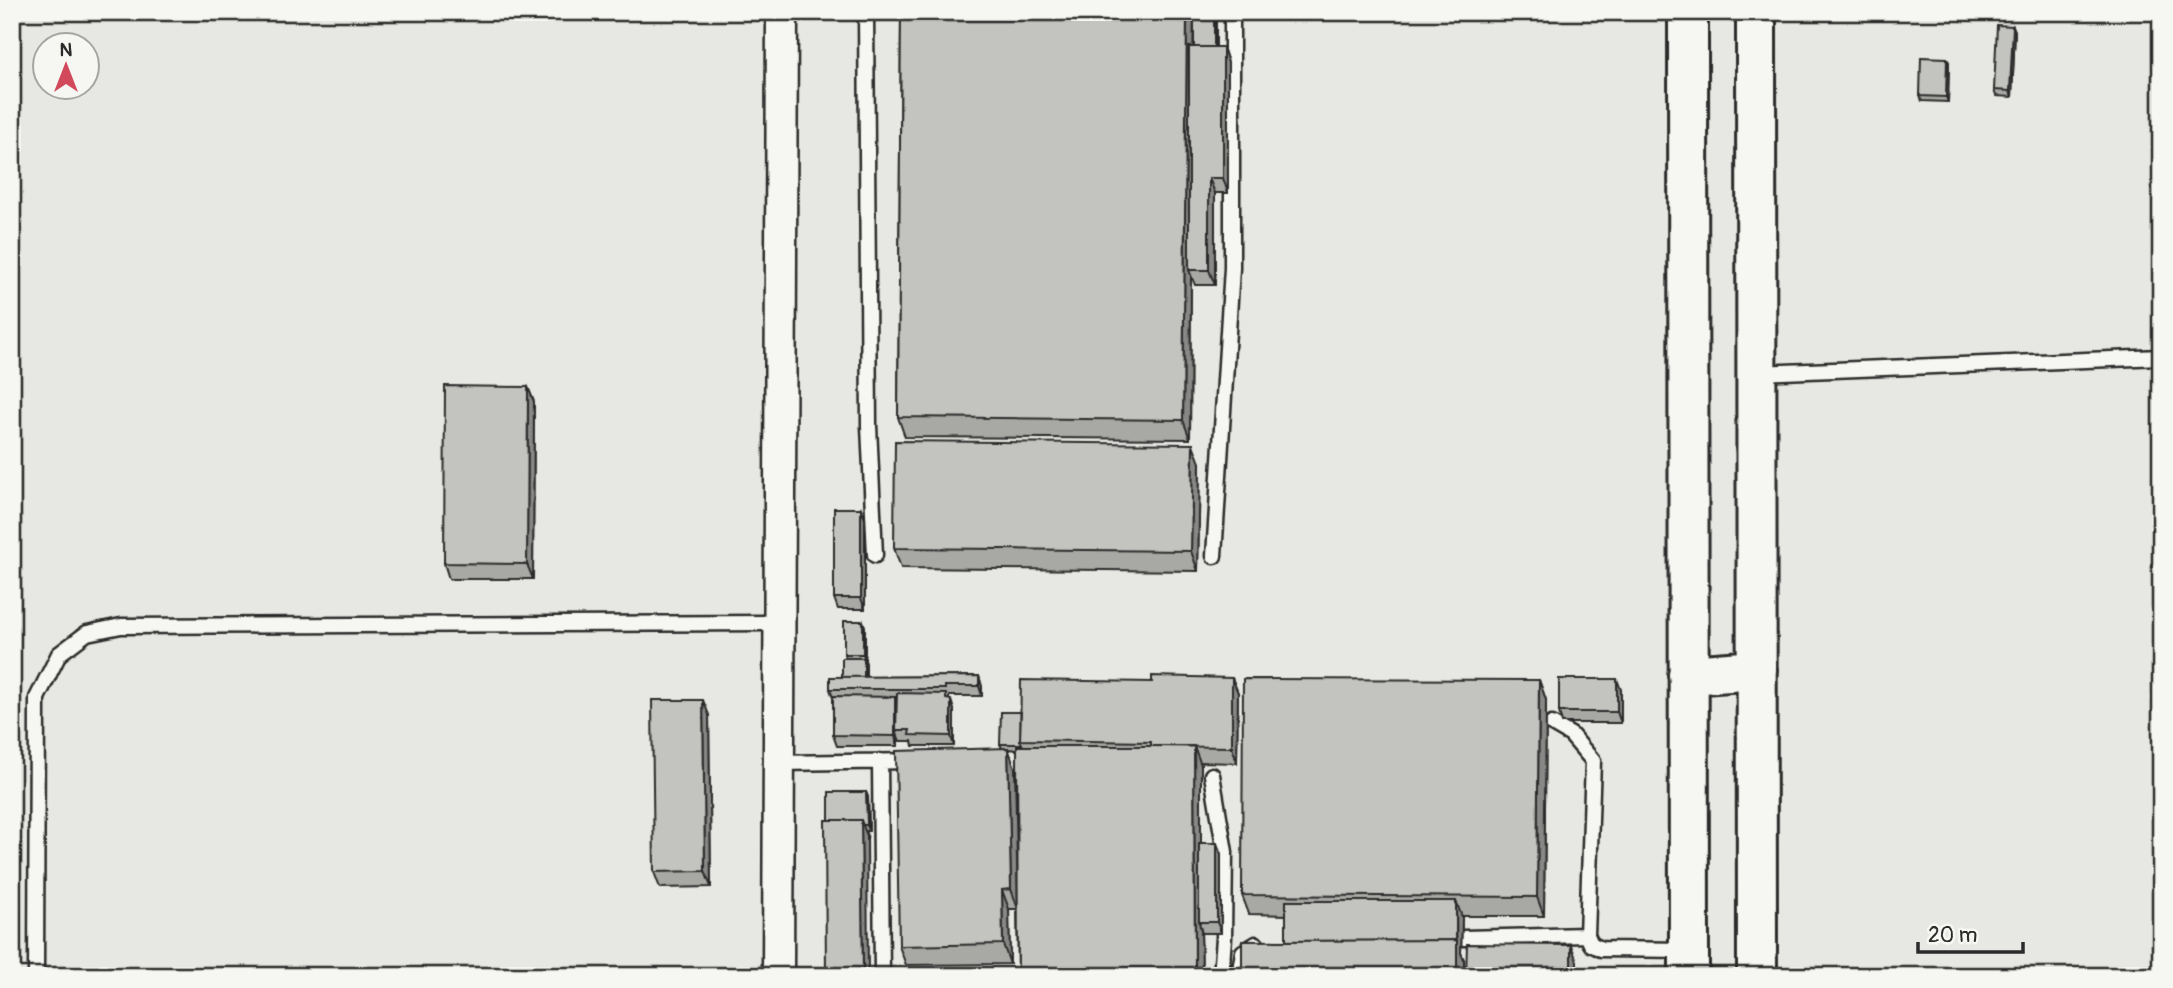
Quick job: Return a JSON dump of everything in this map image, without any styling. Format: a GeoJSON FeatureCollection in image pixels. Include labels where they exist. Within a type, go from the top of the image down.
{"type":"FeatureCollection","features":[{"type":"Feature","properties":{"kind":"main road"},"geometry":{"type":"LineString","coordinates":[[1688,12],[1689,963]]}},
{"type":"Feature","properties":{"kind":"main road"},"geometry":{"type":"LineString","coordinates":[[1756,12],[1756,976]]}},
{"type":"Feature","properties":{"kind":"main road"},"geometry":{"type":"LineString","coordinates":[[1688,675],[1757,670]]}},
{"type":"Feature","properties":{"kind":"street"},"geometry":{"type":"LineString","coordinates":[[778,976],[782,12]]}},
{"type":"Feature","properties":{"kind":"lane"},"geometry":{"type":"LineString","coordinates":[[866,12],[869,426],[875,555]]}},
{"type":"Feature","properties":{"kind":"lane"},"geometry":{"type":"LineString","coordinates":[[1214,556],[1232,268],[1232,12]]}},
{"type":"Feature","properties":{"kind":"lane"},"geometry":{"type":"LineString","coordinates":[[1757,373],[2161,357]]}},
{"type":"Feature","properties":{"kind":"lane"},"geometry":{"type":"LineString","coordinates":[[36,976],[37,698],[59,654],[87,633],[121,626],[779,623]]}},
{"type":"Feature","properties":{"kind":"lane"},"geometry":{"type":"LineString","coordinates":[[1552,724],[1571,735],[1593,761],[1587,935],[1591,944],[1689,963]]}},
{"type":"Feature","properties":{"kind":"lane"},"geometry":{"type":"LineString","coordinates":[[880,761],[882,976]]}},
{"type":"Feature","properties":{"kind":"lane"},"geometry":{"type":"LineString","coordinates":[[778,762],[923,761]]}},
{"type":"Feature","properties":{"kind":"lane"},"geometry":{"type":"LineString","coordinates":[[1212,775],[1225,852],[1221,976]]}},
{"type":"Feature","properties":{"kind":"lane"},"geometry":{"type":"LineString","coordinates":[[1463,938],[1587,935]]}},
{"type":"Feature","properties":{"kind":"lane"},"geometry":{"type":"LineString","coordinates":[[1239,976],[1243,952],[1256,944],[1268,943]]}},
{"type":"Feature","properties":{"kind":"shaded area"},"geometry":{"type":"Polygon","coordinates":[[[12,12],[2161,12],[2161,976],[12,976],[12,12]]]}},
{"type":"Feature","properties":{"kind":"building"},"geometry":{"type":"Polygon","coordinates":[[[901,12],[1187,12],[1183,420],[898,417],[901,12]]]}},
{"type":"Feature","properties":{"kind":"building"},"geometry":{"type":"Polygon","coordinates":[[[1194,12],[1214,12],[1214,47],[1194,47],[1194,12]]]}},
{"type":"Feature","properties":{"kind":"building"},"geometry":{"type":"Polygon","coordinates":[[[1997,25],[2013,26],[2010,91],[1994,90],[1997,25]]]}},
{"type":"Feature","properties":{"kind":"building"},"geometry":{"type":"Polygon","coordinates":[[[1189,47],[1223,47],[1223,178],[1209,178],[1209,270],[1189,270],[1189,47]]]}},
{"type":"Feature","properties":{"kind":"building"},"geometry":{"type":"Polygon","coordinates":[[[1921,57],[1947,58],[1946,97],[1920,96],[1921,57]]]}},
{"type":"Feature","properties":{"kind":"building"},"geometry":{"type":"Polygon","coordinates":[[[445,386],[528,387],[527,564],[444,563],[445,386]]]}},
{"type":"Feature","properties":{"kind":"building"},"geometry":{"type":"Polygon","coordinates":[[[895,441],[1193,444],[1191,551],[894,548],[895,441]]]}},
{"type":"Feature","properties":{"kind":"building"},"geometry":{"type":"Polygon","coordinates":[[[834,508],[861,508],[861,598],[834,598],[834,508]]]}},
{"type":"Feature","properties":{"kind":"building"},"geometry":{"type":"Polygon","coordinates":[[[844,621],[863,621],[863,654],[844,654],[844,621]]]}},
{"type":"Feature","properties":{"kind":"building"},"geometry":{"type":"Polygon","coordinates":[[[842,658],[864,658],[864,677],[842,677],[842,658]]]}},
{"type":"Feature","properties":{"kind":"building"},"geometry":{"type":"Polygon","coordinates":[[[979,676],[979,686],[945,686],[945,689],[830,689],[830,677],[979,676]]]}},
{"type":"Feature","properties":{"kind":"building"},"geometry":{"type":"Polygon","coordinates":[[[1152,676],[1232,678],[1232,747],[1151,746],[1151,742],[1020,740],[1021,680],[1152,682],[1152,676]]]}},
{"type":"Feature","properties":{"kind":"building"},"geometry":{"type":"Polygon","coordinates":[[[1243,679],[1539,680],[1537,897],[1242,895],[1243,679]]]}},
{"type":"Feature","properties":{"kind":"building"},"geometry":{"type":"Polygon","coordinates":[[[1559,679],[1617,679],[1617,712],[1559,712],[1559,679]]]}},
{"type":"Feature","properties":{"kind":"building"},"geometry":{"type":"Polygon","coordinates":[[[897,693],[946,694],[946,699],[951,700],[951,736],[909,735],[910,730],[896,730],[897,693]]]}},
{"type":"Feature","properties":{"kind":"building"},"geometry":{"type":"Polygon","coordinates":[[[833,696],[895,697],[895,736],[833,735],[833,696]]]}},
{"type":"Feature","properties":{"kind":"building"},"geometry":{"type":"Polygon","coordinates":[[[652,700],[703,700],[705,871],[654,872],[652,700]]]}},
{"type":"Feature","properties":{"kind":"building"},"geometry":{"type":"Polygon","coordinates":[[[1001,712],[1021,712],[1022,744],[1000,744],[1001,712]]]}},
{"type":"Feature","properties":{"kind":"building"},"geometry":{"type":"Polygon","coordinates":[[[1017,746],[1194,746],[1195,976],[1018,976],[1017,746]]]}},
{"type":"Feature","properties":{"kind":"building"},"geometry":{"type":"Polygon","coordinates":[[[1008,748],[1011,889],[1002,890],[1003,944],[899,946],[896,751],[1008,748]]]}},
{"type":"Feature","properties":{"kind":"building"},"geometry":{"type":"Polygon","coordinates":[[[829,792],[866,792],[867,825],[863,825],[861,820],[829,820],[829,792]]]}},
{"type":"Feature","properties":{"kind":"building"},"geometry":{"type":"Polygon","coordinates":[[[825,820],[861,820],[863,976],[826,976],[825,820]]]}},
{"type":"Feature","properties":{"kind":"building"},"geometry":{"type":"Polygon","coordinates":[[[1199,843],[1217,843],[1217,922],[1199,922],[1199,843]]]}},
{"type":"Feature","properties":{"kind":"building"},"geometry":{"type":"Polygon","coordinates":[[[1286,901],[1456,901],[1456,940],[1286,941],[1286,901]]]}},
{"type":"Feature","properties":{"kind":"building"},"geometry":{"type":"Polygon","coordinates":[[[1457,940],[1457,976],[1242,976],[1242,941],[1457,940]]]}},
{"type":"Feature","properties":{"kind":"building"},"geometry":{"type":"Polygon","coordinates":[[[1467,944],[1571,945],[1571,976],[1466,976],[1467,944]]]}}]}
